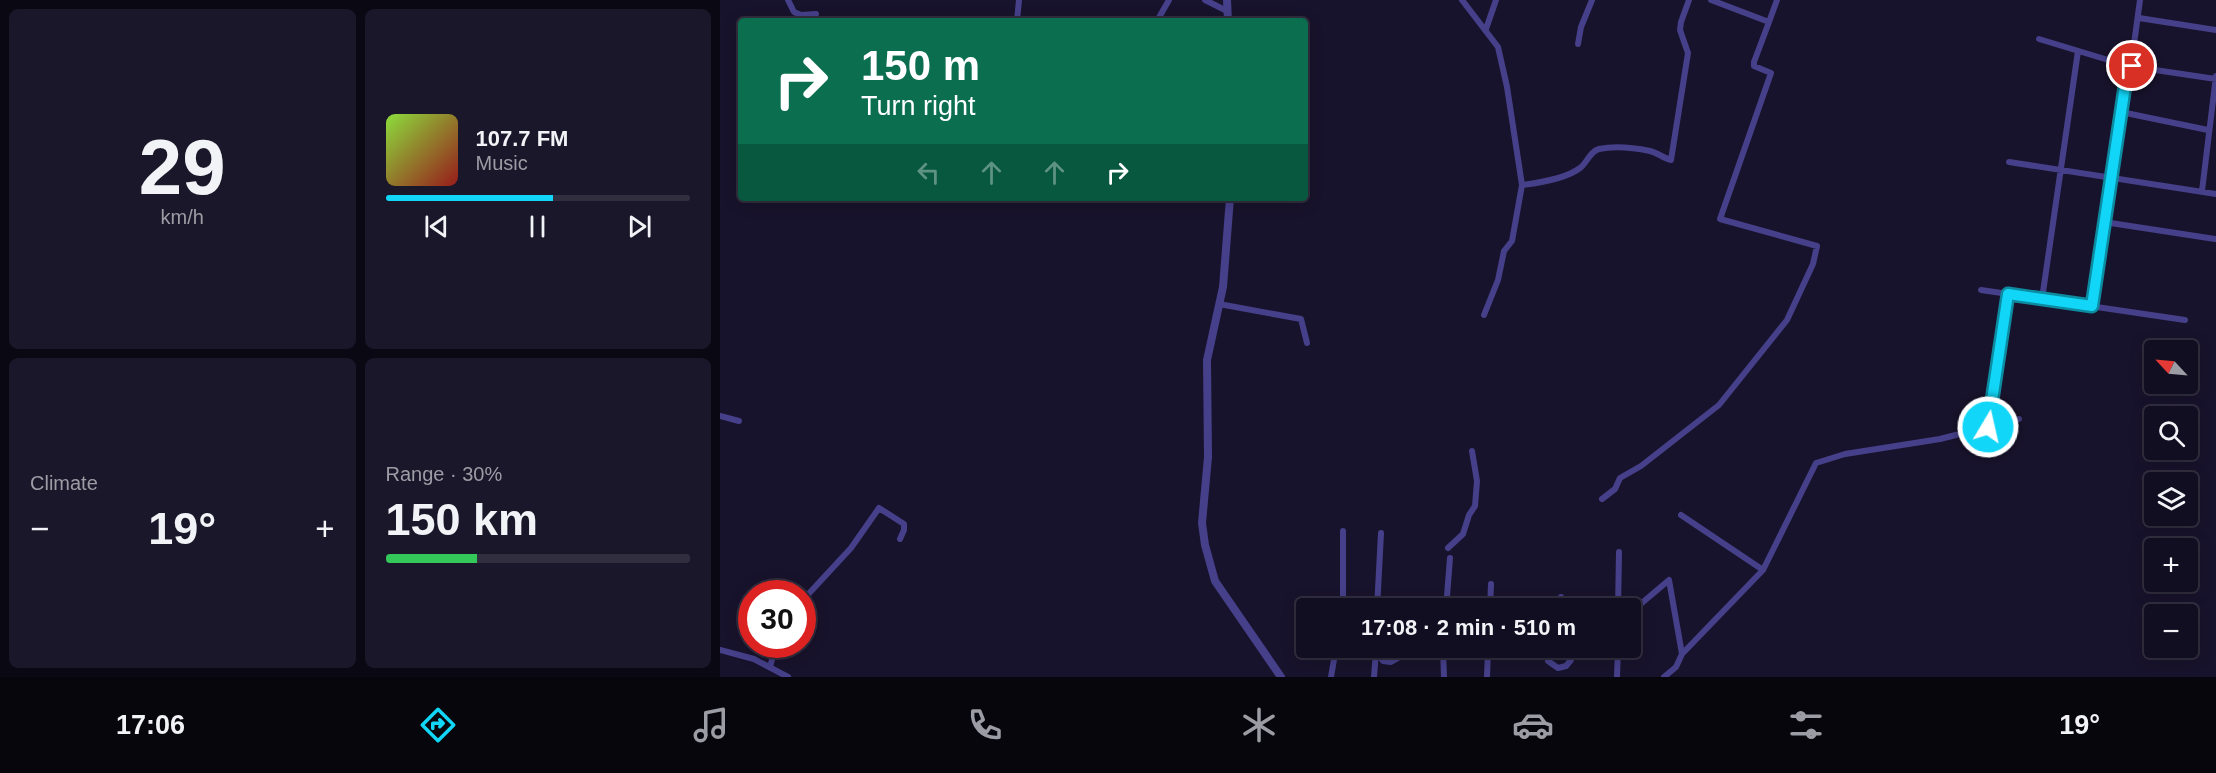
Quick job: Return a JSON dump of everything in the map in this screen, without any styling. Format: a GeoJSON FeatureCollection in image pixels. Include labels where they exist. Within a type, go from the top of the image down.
{"type":"FeatureCollection","features":[{"type":"Feature","properties":{"kind":"street"},"geometry":{"type":"LineString","coordinates":[[788,0],[794,12],[801,15],[816,14]]}},
{"type":"Feature","properties":{"kind":"street"},"geometry":{"type":"LineString","coordinates":[[1017,18],[1019,0]]}},
{"type":"Feature","properties":{"kind":"street"},"geometry":{"type":"LineString","coordinates":[[1159,18],[1169,0]]}},
{"type":"Feature","properties":{"kind":"street"},"geometry":{"type":"LineString","coordinates":[[1205,0],[1227,11]]}},
{"type":"Feature","properties":{"kind":"street"},"geometry":{"type":"LineString","coordinates":[[1227,0],[1227,18]]}},
{"type":"Feature","properties":{"kind":"street"},"geometry":{"type":"LineString","coordinates":[[1462,0],[1498,47],[1507,87],[1522,184],[1512,241],[1504,251],[1498,280],[1484,315]]}},
{"type":"Feature","properties":{"kind":"street"},"geometry":{"type":"LineString","coordinates":[[1486,29],[1496,0]]}},
{"type":"Feature","properties":{"kind":"street"},"geometry":{"type":"LineString","coordinates":[[1578,44],[1581,27],[1592,0]]}},
{"type":"Feature","properties":{"kind":"street"},"geometry":{"type":"LineString","coordinates":[[1522,184],[1538,183],[1578,170],[1594,151],[1599,149],[1625,148],[1652,152],[1671,160],[1688,53],[1680,30],[1689,0]]}},
{"type":"Feature","properties":{"kind":"street"},"geometry":{"type":"LineString","coordinates":[[1711,0],[1769,22]]}},
{"type":"Feature","properties":{"kind":"street"},"geometry":{"type":"LineString","coordinates":[[1602,499],[1615,489],[1620,478],[1641,466],[1719,405],[1787,320],[1813,264],[1817,246],[1720,219],[1771,73],[1754,66],[1754,62],[1777,0]]}},
{"type":"Feature","properties":{"kind":"street"},"geometry":{"type":"LineString","coordinates":[[2092,306],[2121,112],[2139,18],[2140,0]]}},
{"type":"Feature","properties":{"kind":"street"},"geometry":{"type":"LineString","coordinates":[[2139,18],[2216,30]]}},
{"type":"Feature","properties":{"kind":"street"},"geometry":{"type":"LineString","coordinates":[[2039,39],[2130,66],[2216,78],[2202,191]]}},
{"type":"Feature","properties":{"kind":"street"},"geometry":{"type":"LineString","coordinates":[[2042,299],[2078,51]]}},
{"type":"Feature","properties":{"kind":"street"},"geometry":{"type":"LineString","coordinates":[[2121,112],[2208,130]]}},
{"type":"Feature","properties":{"kind":"street"},"geometry":{"type":"LineString","coordinates":[[2009,162],[2216,194]]}},
{"type":"Feature","properties":{"kind":"street"},"geometry":{"type":"LineString","coordinates":[[1230,201],[1223,287],[1207,360],[1208,457],[1202,523],[1205,545],[1215,580],[1281,677]]}},
{"type":"Feature","properties":{"kind":"street"},"geometry":{"type":"LineString","coordinates":[[2104,222],[2215,239]]}},
{"type":"Feature","properties":{"kind":"street"},"geometry":{"type":"LineString","coordinates":[[1981,290],[2185,320]]}},
{"type":"Feature","properties":{"kind":"street"},"geometry":{"type":"LineString","coordinates":[[1988,427],[2008,294]]}},
{"type":"Feature","properties":{"kind":"street"},"geometry":{"type":"LineString","coordinates":[[1219,304],[1300,319],[1307,343]]}},
{"type":"Feature","properties":{"kind":"street"},"geometry":{"type":"LineString","coordinates":[[720,416],[739,421]]}},
{"type":"Feature","properties":{"kind":"street"},"geometry":{"type":"LineString","coordinates":[[1664,677],[1676,667],[1682,654],[1763,570],[1816,463],[1845,454],[1940,439],[2019,419]]}},
{"type":"Feature","properties":{"kind":"street"},"geometry":{"type":"LineString","coordinates":[[1448,548],[1464,534],[1469,515],[1475,506],[1477,481],[1472,451]]}},
{"type":"Feature","properties":{"kind":"street"},"geometry":{"type":"LineString","coordinates":[[816,586],[851,548],[879,508],[904,524],[900,539]]}},
{"type":"Feature","properties":{"kind":"street"},"geometry":{"type":"LineString","coordinates":[[1681,515],[1763,570]]}},
{"type":"Feature","properties":{"kind":"street"},"geometry":{"type":"LineString","coordinates":[[1343,531],[1344,598]]}},
{"type":"Feature","properties":{"kind":"street"},"geometry":{"type":"LineString","coordinates":[[1378,598],[1381,533]]}},
{"type":"Feature","properties":{"kind":"street"},"geometry":{"type":"LineString","coordinates":[[1618,598],[1619,552]]}},
{"type":"Feature","properties":{"kind":"street"},"geometry":{"type":"LineString","coordinates":[[1447,598],[1450,558]]}},
{"type":"Feature","properties":{"kind":"street"},"geometry":{"type":"LineString","coordinates":[[1641,604],[1669,580],[1682,654]]}},
{"type":"Feature","properties":{"kind":"street"},"geometry":{"type":"LineString","coordinates":[[1490,598],[1491,584]]}},
{"type":"Feature","properties":{"kind":"street"},"geometry":{"type":"LineString","coordinates":[[720,650],[754,659],[788,677]]}},
{"type":"Feature","properties":{"kind":"street"},"geometry":{"type":"LineString","coordinates":[[770,667],[772,658]]}},
{"type":"Feature","properties":{"kind":"street"},"geometry":{"type":"LineString","coordinates":[[1330,677],[1334,658]]}},
{"type":"Feature","properties":{"kind":"street"},"geometry":{"type":"LineString","coordinates":[[1374,677],[1375,658]]}},
{"type":"Feature","properties":{"kind":"street"},"geometry":{"type":"LineString","coordinates":[[1380,658],[1387,662],[1398,658]]}},
{"type":"Feature","properties":{"kind":"street"},"geometry":{"type":"LineString","coordinates":[[1443,658],[1444,677]]}},
{"type":"Feature","properties":{"kind":"street"},"geometry":{"type":"LineString","coordinates":[[1487,677],[1488,658]]}},
{"type":"Feature","properties":{"kind":"street"},"geometry":{"type":"LineString","coordinates":[[1550,658],[1551,664],[1560,668],[1569,664],[1571,658]]}},
{"type":"Feature","properties":{"kind":"street"},"geometry":{"type":"LineString","coordinates":[[1617,658],[1617,677]]}},
{"type":"Feature","properties":{"kind":"street"},"geometry":{"type":"LineString","coordinates":[[1560,668],[1560,677]]}},
{"type":"Feature","properties":{"kind":"route"},"geometry":{"type":"LineString","coordinates":[[1988,427],[2008,294],[2092,306],[2128,66],[2132,66]]}}]}
